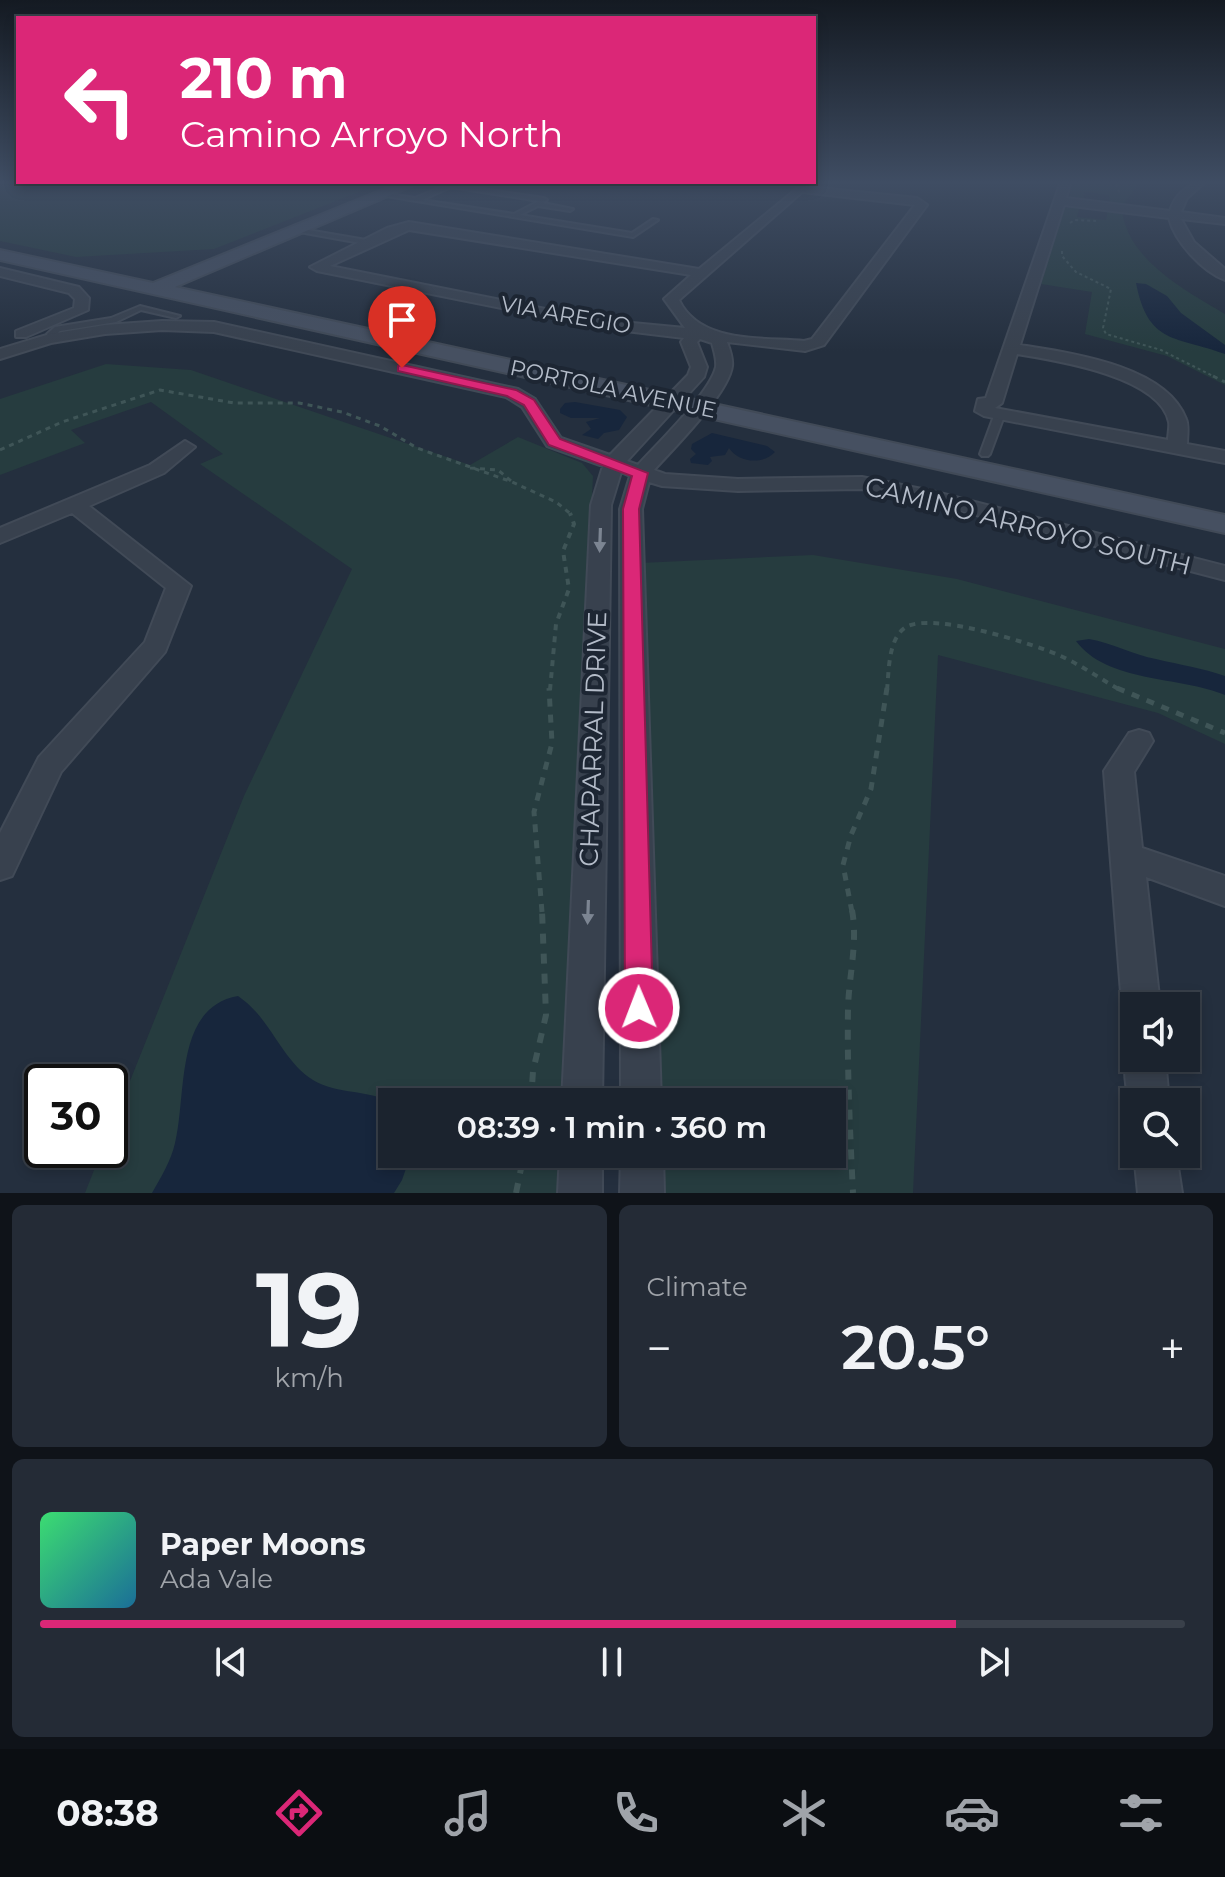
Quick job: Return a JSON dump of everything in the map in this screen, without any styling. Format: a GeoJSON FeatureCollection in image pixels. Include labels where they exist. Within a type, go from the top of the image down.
{"type":"FeatureCollection","features":[{"type":"Feature","properties":{"kind":"main road"},"geometry":{"type":"LineString","coordinates":[[146,287],[261,240]]}},
{"type":"Feature","properties":{"kind":"main road"},"geometry":{"type":"LineString","coordinates":[[146,287],[271,240]]}},
{"type":"Feature","properties":{"kind":"main road","name":"PORTOLA AVENUE"},"geometry":{"type":"LineString","coordinates":[[0,255],[1225,524]]}},
{"type":"Feature","properties":{"kind":"street"},"geometry":{"type":"LineString","coordinates":[[366,242],[371,240]]}},
{"type":"Feature","properties":{"kind":"street"},"geometry":{"type":"LineString","coordinates":[[496,240],[701,273]]}},
{"type":"Feature","properties":{"kind":"street","name":"VIA AREGIO"},"geometry":{"type":"LineString","coordinates":[[701,273],[740,240]]}},
{"type":"Feature","properties":{"kind":"street","name":"VIA AREGIO"},"geometry":{"type":"LineString","coordinates":[[366,242],[317,267],[601,324],[805,346],[818,342],[895,240]]}},
{"type":"Feature","properties":{"kind":"street"},"geometry":{"type":"LineString","coordinates":[[1047,240],[993,403],[984,403],[984,411],[1225,457]]}},
{"type":"Feature","properties":{"kind":"street"},"geometry":{"type":"LineString","coordinates":[[1185,240],[1225,276]]}},
{"type":"Feature","properties":{"kind":"street"},"geometry":{"type":"LineString","coordinates":[[0,272],[74,290],[82,298],[81,310],[0,343]]}},
{"type":"Feature","properties":{"kind":"street"},"geometry":{"type":"LineString","coordinates":[[686,406],[722,374],[725,363],[719,340],[697,333],[684,321],[671,299],[701,273]]}},
{"type":"Feature","properties":{"kind":"street","name":"CAMINO ARROYO SOUTH"},"geometry":{"type":"LineString","coordinates":[[0,354],[53,339],[141,328],[214,327],[498,390],[529,403],[554,442],[662,480],[686,483],[862,483],[932,497],[1225,573]]}},
{"type":"Feature","properties":{"kind":"street"},"geometry":{"type":"LineString","coordinates":[[686,406],[687,389],[699,367],[689,342],[697,333]]}},
{"type":"Feature","properties":{"kind":"street"},"geometry":{"type":"LineString","coordinates":[[1011,348],[1078,359],[1129,376],[1160,395],[1178,420],[1177,447]]}},
{"type":"Feature","properties":{"kind":"street","name":"CHAPARRAL DRIVE"},"geometry":{"type":"LineString","coordinates":[[582,1088],[601,505],[627,469],[686,406]]}},
{"type":"Feature","properties":{"kind":"street","name":"CHAPARRAL DRIVE"},"geometry":{"type":"LineString","coordinates":[[641,1088],[631,509],[627,469],[686,406]]}},
{"type":"Feature","properties":{"kind":"street"},"geometry":{"type":"LineString","coordinates":[[0,536],[157,469],[185,447]]}},
{"type":"Feature","properties":{"kind":"street"},"geometry":{"type":"LineString","coordinates":[[0,866],[49,765],[156,646],[179,586],[76,506]]}},
{"type":"Feature","properties":{"kind":"street"},"geometry":{"type":"LineString","coordinates":[[1139,741],[1119,771],[1140,992]]}},
{"type":"Feature","properties":{"kind":"street"},"geometry":{"type":"LineString","coordinates":[[1129,857],[1225,891]]}},
{"type":"Feature","properties":{"kind":"street"},"geometry":{"type":"LineString","coordinates":[[580,1193],[581,1168]]}},
{"type":"Feature","properties":{"kind":"street"},"geometry":{"type":"LineString","coordinates":[[642,1168],[642,1193]]}},
{"type":"Feature","properties":{"kind":"street"},"geometry":{"type":"LineString","coordinates":[[1157,1168],[1160,1193]]}},
{"type":"Feature","properties":{"kind":"lane"},"geometry":{"type":"LineString","coordinates":[[352,240],[366,242]]}},
{"type":"Feature","properties":{"kind":"lane"},"geometry":{"type":"LineString","coordinates":[[53,339],[51,334],[58,329],[113,320],[140,308],[176,316]]}},
{"type":"Feature","properties":{"kind":"lane"},"geometry":{"type":"LineString","coordinates":[[985,454],[999,416]]}},
{"type":"Feature","properties":{"kind":"path"},"geometry":{"type":"LineString","coordinates":[[1062,249],[1062,256],[1076,272],[1111,289],[1103,328],[1106,334],[1161,350],[1225,382]]}},
{"type":"Feature","properties":{"kind":"path"},"geometry":{"type":"LineString","coordinates":[[0,450],[62,422],[160,390],[198,395],[211,401],[299,403],[342,412],[380,426],[417,448],[512,482],[556,502],[572,515],[574,524],[563,551],[562,564],[569,589],[556,624],[549,679],[552,743],[534,812],[546,1015],[532,1088]]}},
{"type":"Feature","properties":{"kind":"path"},"geometry":{"type":"LineString","coordinates":[[468,468],[494,467],[504,470],[512,482]]}},
{"type":"Feature","properties":{"kind":"path"},"geometry":{"type":"LineString","coordinates":[[853,1193],[847,1072],[849,978],[856,933],[843,865],[851,835],[871,789],[894,642],[904,628],[921,622],[945,623],[1056,654],[1126,693],[1225,733]]}},
{"type":"Feature","properties":{"kind":"path"},"geometry":{"type":"LineString","coordinates":[[516,1193],[521,1168]]}},
{"type":"Feature","properties":{"kind":"green space"},"geometry":{"type":"Polygon","coordinates":[[[238,240],[214,249],[76,257],[0,241],[238,240]]]}},
{"type":"Feature","properties":{"kind":"green space"},"geometry":{"type":"Polygon","coordinates":[[[1054,240],[1132,240],[1161,272],[1225,314],[1225,385],[1167,356],[1085,334],[1092,292],[1041,284],[1054,240]]]}},
{"type":"Feature","properties":{"kind":"green space"},"geometry":{"type":"Polygon","coordinates":[[[106,364],[191,370],[470,465],[518,437],[582,463],[593,476],[565,1088],[378,1088],[378,1168],[560,1168],[559,1193],[85,1193],[95,1168],[128,1168],[128,1086],[244,796],[352,569],[200,464],[223,454],[151,402],[71,430],[85,443],[0,475],[0,399],[106,364]]]}},
{"type":"Feature","properties":{"kind":"green space"},"geometry":{"type":"Polygon","coordinates":[[[813,555],[957,579],[1225,649],[1225,744],[1158,713],[938,655],[913,1193],[663,1193],[662,1168],[846,1168],[846,1088],[659,1088],[640,563],[813,555]]]}},
{"type":"Feature","properties":{"kind":"water"},"geometry":{"type":"Polygon","coordinates":[[[1136,283],[1146,284],[1167,296],[1181,313],[1225,345],[1225,354],[1178,340],[1157,328],[1141,303],[1136,283]]]}},
{"type":"Feature","properties":{"kind":"water"},"geometry":{"type":"Polygon","coordinates":[[[565,403],[620,410],[627,417],[619,430],[604,433],[598,439],[582,435],[591,429],[586,422],[600,418],[571,418],[560,413],[565,403]]]}},
{"type":"Feature","properties":{"kind":"water"},"geometry":{"type":"Polygon","coordinates":[[[712,433],[767,446],[775,452],[764,459],[751,460],[739,457],[729,448],[725,455],[710,457],[712,461],[708,465],[691,463],[690,459],[696,454],[691,449],[692,444],[712,433]]]}},
{"type":"Feature","properties":{"kind":"water"},"geometry":{"type":"Polygon","coordinates":[[[1089,639],[1225,676],[1225,695],[1125,672],[1089,655],[1076,641],[1089,639]]]}},
{"type":"Feature","properties":{"kind":"water"},"geometry":{"type":"Polygon","coordinates":[[[238,996],[250,1005],[292,1061],[313,1080],[332,1088],[378,1096],[378,1168],[406,1168],[394,1193],[152,1193],[175,1143],[183,1078],[193,1035],[203,1017],[217,1004],[238,996]]]}},
{"type":"Feature","properties":{"kind":"route"},"geometry":{"type":"LineString","coordinates":[[402,368],[512,393],[529,403],[554,442],[641,473],[631,509],[639,1008]]}}]}
